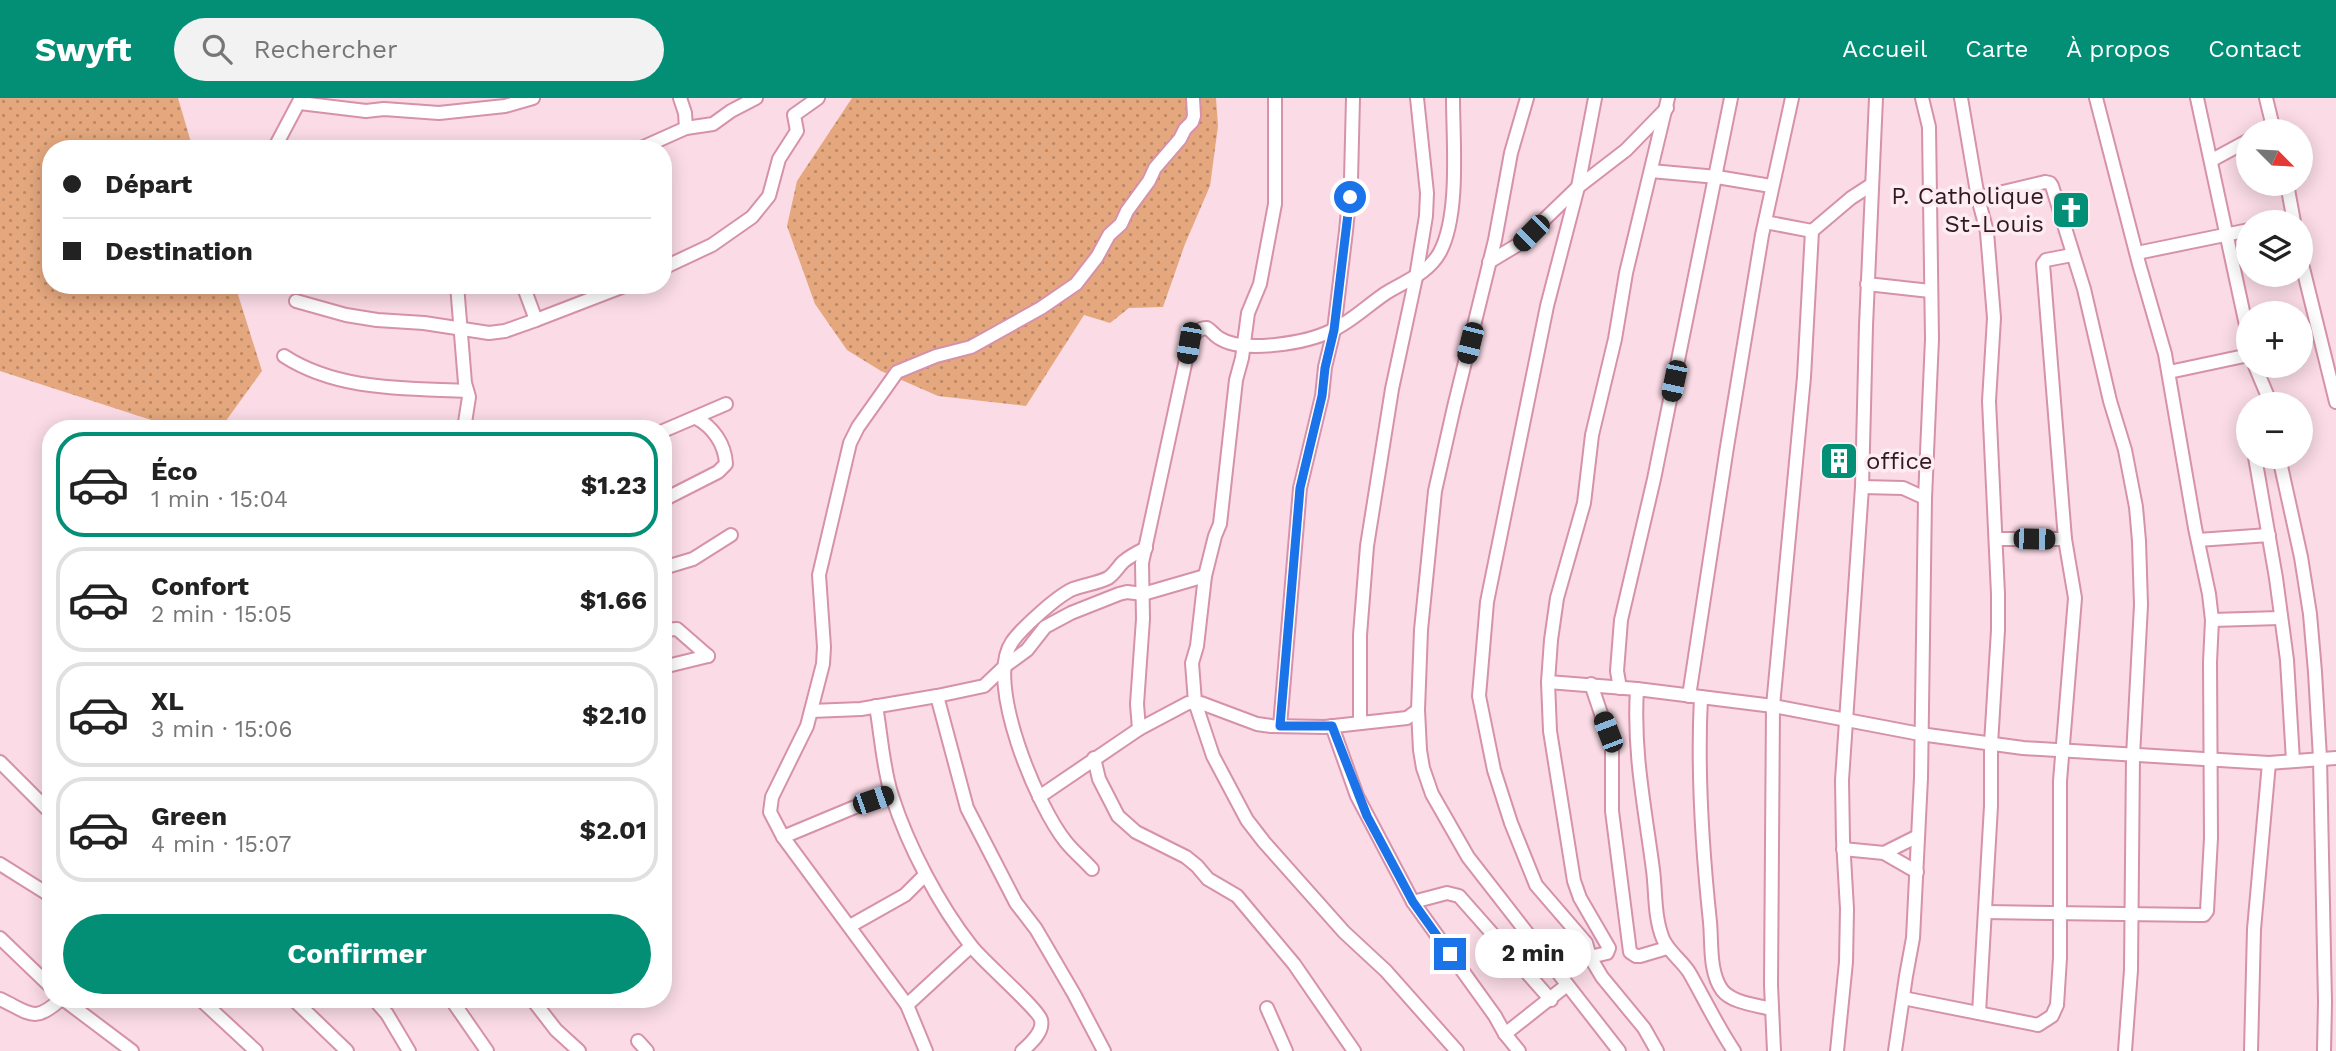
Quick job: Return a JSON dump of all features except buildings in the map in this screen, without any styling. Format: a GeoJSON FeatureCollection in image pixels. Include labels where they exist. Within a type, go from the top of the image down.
{"type":"FeatureCollection","features":[{"type":"Feature","properties":{"kind":"street"},"geometry":{"type":"LineString","coordinates":[[279,140],[300,101],[366,111],[384,109],[439,113],[505,106],[533,98]]}},
{"type":"Feature","properties":{"kind":"street"},"geometry":{"type":"LineString","coordinates":[[680,98],[686,128]]}},
{"type":"Feature","properties":{"kind":"street"},"geometry":{"type":"LineString","coordinates":[[659,140],[686,128],[713,124],[734,108],[756,98]]}},
{"type":"Feature","properties":{"kind":"street"},"geometry":{"type":"LineString","coordinates":[[926,1051],[907,1005],[783,837],[770,812],[772,797],[807,726],[824,654],[819,575],[850,443],[858,427],[897,372],[936,356],[971,347],[1041,308],[1076,284],[1097,257],[1109,235],[1122,224],[1155,168],[1192,122],[1193,98]]}},
{"type":"Feature","properties":{"kind":"street"},"geometry":{"type":"LineString","coordinates":[[1275,98],[1275,204],[1260,284],[1248,313],[1232,404],[1220,524],[1205,576],[1197,646],[1192,663],[1195,702],[1213,756],[1247,820],[1344,932],[1386,971],[1457,1051]]}},
{"type":"Feature","properties":{"kind":"street"},"geometry":{"type":"LineString","coordinates":[[1280,726],[1300,488],[1322,396],[1334,330],[1351,180],[1353,98]]}},
{"type":"Feature","properties":{"kind":"street"},"geometry":{"type":"LineString","coordinates":[[1360,723],[1360,635],[1367,546],[1392,389],[1422,245],[1427,198],[1417,98]]}},
{"type":"Feature","properties":{"kind":"street"},"geometry":{"type":"LineString","coordinates":[[1139,729],[1137,704],[1142,573],[1190,341],[1202,328],[1207,328],[1218,338],[1244,346],[1303,341],[1334,330],[1371,302],[1428,268],[1440,252],[1449,221],[1454,150],[1453,98]]}},
{"type":"Feature","properties":{"kind":"street"},"geometry":{"type":"LineString","coordinates":[[1527,98],[1511,153],[1432,511],[1421,630],[1418,710],[1420,750],[1432,793],[1476,868],[1619,1051]]}},
{"type":"Feature","properties":{"kind":"street"},"geometry":{"type":"LineString","coordinates":[[1595,98],[1578,187],[1547,306],[1487,602],[1479,695],[1494,771],[1536,885],[1586,943],[1590,957],[1602,977],[1644,1028],[1657,1051]]}},
{"type":"Feature","properties":{"kind":"street"},"geometry":{"type":"LineString","coordinates":[[1620,688],[1616,670],[1621,620],[1654,479],[1731,98]]}},
{"type":"Feature","properties":{"kind":"street"},"geometry":{"type":"LineString","coordinates":[[1771,1009],[1724,993],[1716,976],[1706,883],[1695,697],[1727,447],[1765,222],[1792,98]]}},
{"type":"Feature","properties":{"kind":"street"},"geometry":{"type":"LineString","coordinates":[[1838,1051],[1846,962],[1847,909],[1842,780],[1862,487],[1867,284],[1876,98]]}},
{"type":"Feature","properties":{"kind":"street"},"geometry":{"type":"LineString","coordinates":[[1895,1051],[1913,938],[1921,778],[1925,498],[1932,339],[1929,127],[1922,98]]}},
{"type":"Feature","properties":{"kind":"street"},"geometry":{"type":"LineString","coordinates":[[1961,98],[1978,198],[1987,233],[1994,318],[1989,401],[1998,630],[1979,1013]]}},
{"type":"Feature","properties":{"kind":"street"},"geometry":{"type":"LineString","coordinates":[[1985,912],[2206,913],[2211,838],[2209,760],[2212,620],[2169,372],[2096,98]]}},
{"type":"Feature","properties":{"kind":"street"},"geometry":{"type":"LineString","coordinates":[[2197,98],[2241,301]]}},
{"type":"Feature","properties":{"kind":"street"},"geometry":{"type":"LineString","coordinates":[[2266,98],[2269,119]]}},
{"type":"Feature","properties":{"kind":"street"},"geometry":{"type":"LineString","coordinates":[[672,264],[712,245],[758,211],[772,189],[779,159],[797,130],[793,121],[794,115],[809,101]]}},
{"type":"Feature","properties":{"kind":"street"},"geometry":{"type":"LineString","coordinates":[[1489,262],[1520,244],[1578,187],[1626,150],[1668,103]]}},
{"type":"Feature","properties":{"kind":"street"},"geometry":{"type":"LineString","coordinates":[[1590,957],[1607,953],[1609,948],[1580,898],[1574,881],[1550,731],[1548,682],[1557,598],[1584,503],[1592,435],[1615,339],[1635,230],[1668,103]]}},
{"type":"Feature","properties":{"kind":"street"},"geometry":{"type":"LineString","coordinates":[[2211,160],[2236,147]]}},
{"type":"Feature","properties":{"kind":"street"},"geometry":{"type":"LineString","coordinates":[[1651,172],[1717,177],[1772,186]]}},
{"type":"Feature","properties":{"kind":"street"},"geometry":{"type":"LineString","coordinates":[[1978,198],[2050,183],[2084,289],[2110,401],[2125,450],[2136,507],[2141,606],[2133,756],[2130,987],[2125,1051]]}},
{"type":"Feature","properties":{"kind":"street"},"geometry":{"type":"LineString","coordinates":[[1774,1051],[1771,1009],[1773,706],[1804,377],[1812,231],[1871,185]]}},
{"type":"Feature","properties":{"kind":"street"},"geometry":{"type":"LineString","coordinates":[[1765,222],[1812,231]]}},
{"type":"Feature","properties":{"kind":"street"},"geometry":{"type":"LineString","coordinates":[[2137,253],[2236,233]]}},
{"type":"Feature","properties":{"kind":"street"},"geometry":{"type":"LineString","coordinates":[[1903,998],[2038,1025],[2052,1016],[2057,1006],[2062,751],[2075,611],[2072,570],[2065,539],[2043,264],[2046,260],[2072,256]]}},
{"type":"Feature","properties":{"kind":"street"},"geometry":{"type":"LineString","coordinates":[[1867,284],[1930,291]]}},
{"type":"Feature","properties":{"kind":"street"},"geometry":{"type":"LineString","coordinates":[[2308,287],[2336,402]]}},
{"type":"Feature","properties":{"kind":"street"},"geometry":{"type":"LineString","coordinates":[[458,294],[468,403],[465,420]]}},
{"type":"Feature","properties":{"kind":"street"},"geometry":{"type":"LineString","coordinates":[[526,294],[536,320]]}},
{"type":"Feature","properties":{"kind":"street"},"geometry":{"type":"LineString","coordinates":[[296,301],[376,320],[424,323],[460,330],[498,333],[601,294]]}},
{"type":"Feature","properties":{"kind":"street"},"geometry":{"type":"LineString","coordinates":[[284,356],[301,368],[322,376],[360,384],[467,391]]}},
{"type":"Feature","properties":{"kind":"street"},"geometry":{"type":"LineString","coordinates":[[2169,372],[2236,358]]}},
{"type":"Feature","properties":{"kind":"street"},"geometry":{"type":"LineString","coordinates":[[672,427],[726,404]]}},
{"type":"Feature","properties":{"kind":"street"},"geometry":{"type":"LineString","coordinates":[[672,495],[718,472],[726,464],[716,434],[707,424],[695,418]]}},
{"type":"Feature","properties":{"kind":"street"},"geometry":{"type":"LineString","coordinates":[[2257,469],[2287,660],[2293,761]]}},
{"type":"Feature","properties":{"kind":"street"},"geometry":{"type":"LineString","coordinates":[[2282,469],[2301,557],[2310,614],[2320,758],[2324,1051]]}},
{"type":"Feature","properties":{"kind":"street"},"geometry":{"type":"LineString","coordinates":[[1862,487],[1903,488],[1925,498]]}},
{"type":"Feature","properties":{"kind":"street"},"geometry":{"type":"LineString","coordinates":[[672,565],[693,559],[731,535]]}},
{"type":"Feature","properties":{"kind":"street"},"geometry":{"type":"LineString","coordinates":[[2198,540],[2269,535]]}},
{"type":"Feature","properties":{"kind":"street"},"geometry":{"type":"LineString","coordinates":[[1996,539],[2065,539]]}},
{"type":"Feature","properties":{"kind":"street"},"geometry":{"type":"LineString","coordinates":[[1093,869],[1066,842],[1039,797],[1014,733],[1004,690],[1005,666],[1011,644],[1051,603],[1075,588],[1109,578],[1124,562],[1146,548]]}},
{"type":"Feature","properties":{"kind":"street"},"geometry":{"type":"LineString","coordinates":[[811,711],[861,709],[984,685],[1026,652],[1036,636],[1049,624],[1119,594],[1143,594],[1205,576]]}},
{"type":"Feature","properties":{"kind":"street"},"geometry":{"type":"LineString","coordinates":[[2212,620],[2280,618]]}},
{"type":"Feature","properties":{"kind":"street"},"geometry":{"type":"LineString","coordinates":[[672,629],[677,629],[708,656],[672,665]]}},
{"type":"Feature","properties":{"kind":"street"},"geometry":{"type":"LineString","coordinates":[[1548,682],[1591,684],[1773,706],[1920,734],[2062,751],[2269,763],[2336,758]]}},
{"type":"Feature","properties":{"kind":"street"},"geometry":{"type":"LineString","coordinates":[[1591,684],[1612,746],[1612,811],[1630,952],[1640,956],[1667,948]]}},
{"type":"Feature","properties":{"kind":"street"},"geometry":{"type":"LineString","coordinates":[[1637,689],[1635,723],[1638,775],[1652,859],[1657,918],[1667,948],[1689,973],[1734,1051]]}},
{"type":"Feature","properties":{"kind":"street"},"geometry":{"type":"LineString","coordinates":[[937,696],[967,808],[1016,903],[1036,929],[1104,1051]]}},
{"type":"Feature","properties":{"kind":"street"},"geometry":{"type":"LineString","coordinates":[[1039,797],[1139,729],[1178,707],[1195,702],[1257,723],[1280,726],[1332,726],[1407,718],[1418,710]]}},
{"type":"Feature","properties":{"kind":"street"},"geometry":{"type":"LineString","coordinates":[[876,706],[891,794],[925,875],[971,946],[995,973],[1035,1010],[1041,1020],[1041,1030],[1022,1051]]}},
{"type":"Feature","properties":{"kind":"street"},"geometry":{"type":"LineString","coordinates":[[1332,726],[1362,806],[1413,902],[1519,1051]]}},
{"type":"Feature","properties":{"kind":"street"},"geometry":{"type":"LineString","coordinates":[[1094,758],[1099,779],[1118,816],[1136,832],[1186,857],[1208,879],[1237,896],[1294,964],[1354,1051]]}},
{"type":"Feature","properties":{"kind":"street"},"geometry":{"type":"LineString","coordinates":[[0,762],[42,804]]}},
{"type":"Feature","properties":{"kind":"street"},"geometry":{"type":"LineString","coordinates":[[2251,1051],[2254,929],[2269,763]]}},
{"type":"Feature","properties":{"kind":"street"},"geometry":{"type":"LineString","coordinates":[[783,837],[891,794]]}},
{"type":"Feature","properties":{"kind":"street"},"geometry":{"type":"LineString","coordinates":[[1884,853],[1917,836]]}},
{"type":"Feature","properties":{"kind":"street"},"geometry":{"type":"LineString","coordinates":[[1843,849],[1884,853],[1917,872]]}},
{"type":"Feature","properties":{"kind":"street"},"geometry":{"type":"LineString","coordinates":[[0,864],[42,890]]}},
{"type":"Feature","properties":{"kind":"street"},"geometry":{"type":"LineString","coordinates":[[850,926],[905,895],[925,875]]}},
{"type":"Feature","properties":{"kind":"street"},"geometry":{"type":"LineString","coordinates":[[1413,902],[1447,893],[1460,896],[1551,1000]]}},
{"type":"Feature","properties":{"kind":"street"},"geometry":{"type":"LineString","coordinates":[[0,938],[42,978]]}},
{"type":"Feature","properties":{"kind":"street"},"geometry":{"type":"LineString","coordinates":[[907,1005],[971,946]]}},
{"type":"Feature","properties":{"kind":"street"},"geometry":{"type":"LineString","coordinates":[[1505,1034],[1567,985]]}},
{"type":"Feature","properties":{"kind":"street"},"geometry":{"type":"LineString","coordinates":[[0,999],[38,1015],[52,1008]]}},
{"type":"Feature","properties":{"kind":"street"},"geometry":{"type":"LineString","coordinates":[[74,1008],[132,1051]]}},
{"type":"Feature","properties":{"kind":"street"},"geometry":{"type":"LineString","coordinates":[[210,1008],[256,1051]]}},
{"type":"Feature","properties":{"kind":"street"},"geometry":{"type":"LineString","coordinates":[[302,1008],[347,1051]]}},
{"type":"Feature","properties":{"kind":"street"},"geometry":{"type":"LineString","coordinates":[[382,1008],[409,1051]]}},
{"type":"Feature","properties":{"kind":"street"},"geometry":{"type":"LineString","coordinates":[[457,1008],[487,1051]]}},
{"type":"Feature","properties":{"kind":"street"},"geometry":{"type":"LineString","coordinates":[[539,1008],[555,1030],[579,1051]]}},
{"type":"Feature","properties":{"kind":"street"},"geometry":{"type":"LineString","coordinates":[[1267,1008],[1286,1051]]}},
{"type":"Feature","properties":{"kind":"shaded area"},"geometry":{"type":"Polygon","coordinates":[[[0,98],[178,98],[190,140],[42,140],[42,294],[238,294],[262,371],[227,420],[151,420],[0,371],[0,98]]]}},
{"type":"Feature","properties":{"kind":"shaded area"},"geometry":{"type":"Polygon","coordinates":[[[852,98],[1216,98],[1218,126],[1210,186],[1185,244],[1163,307],[1129,308],[1110,323],[1084,315],[1026,406],[938,396],[881,371],[847,350],[815,304],[787,226],[797,181],[852,98]]]}},
{"type":"Feature","properties":{"kind":"place","name":"P. Catholique St-Louis"},"geometry":{"type":"Point","coordinates":[2071,210]}},
{"type":"Feature","properties":{"kind":"place","name":"office"},"geometry":{"type":"Point","coordinates":[1839,461]}},
{"type":"Feature","properties":{"kind":"route"},"geometry":{"type":"LineString","coordinates":[[1350,197],[1334,330],[1323,377],[1322,396],[1300,488],[1280,726],[1332,726],[1367,816],[1413,902],[1450,954]]}}]}
